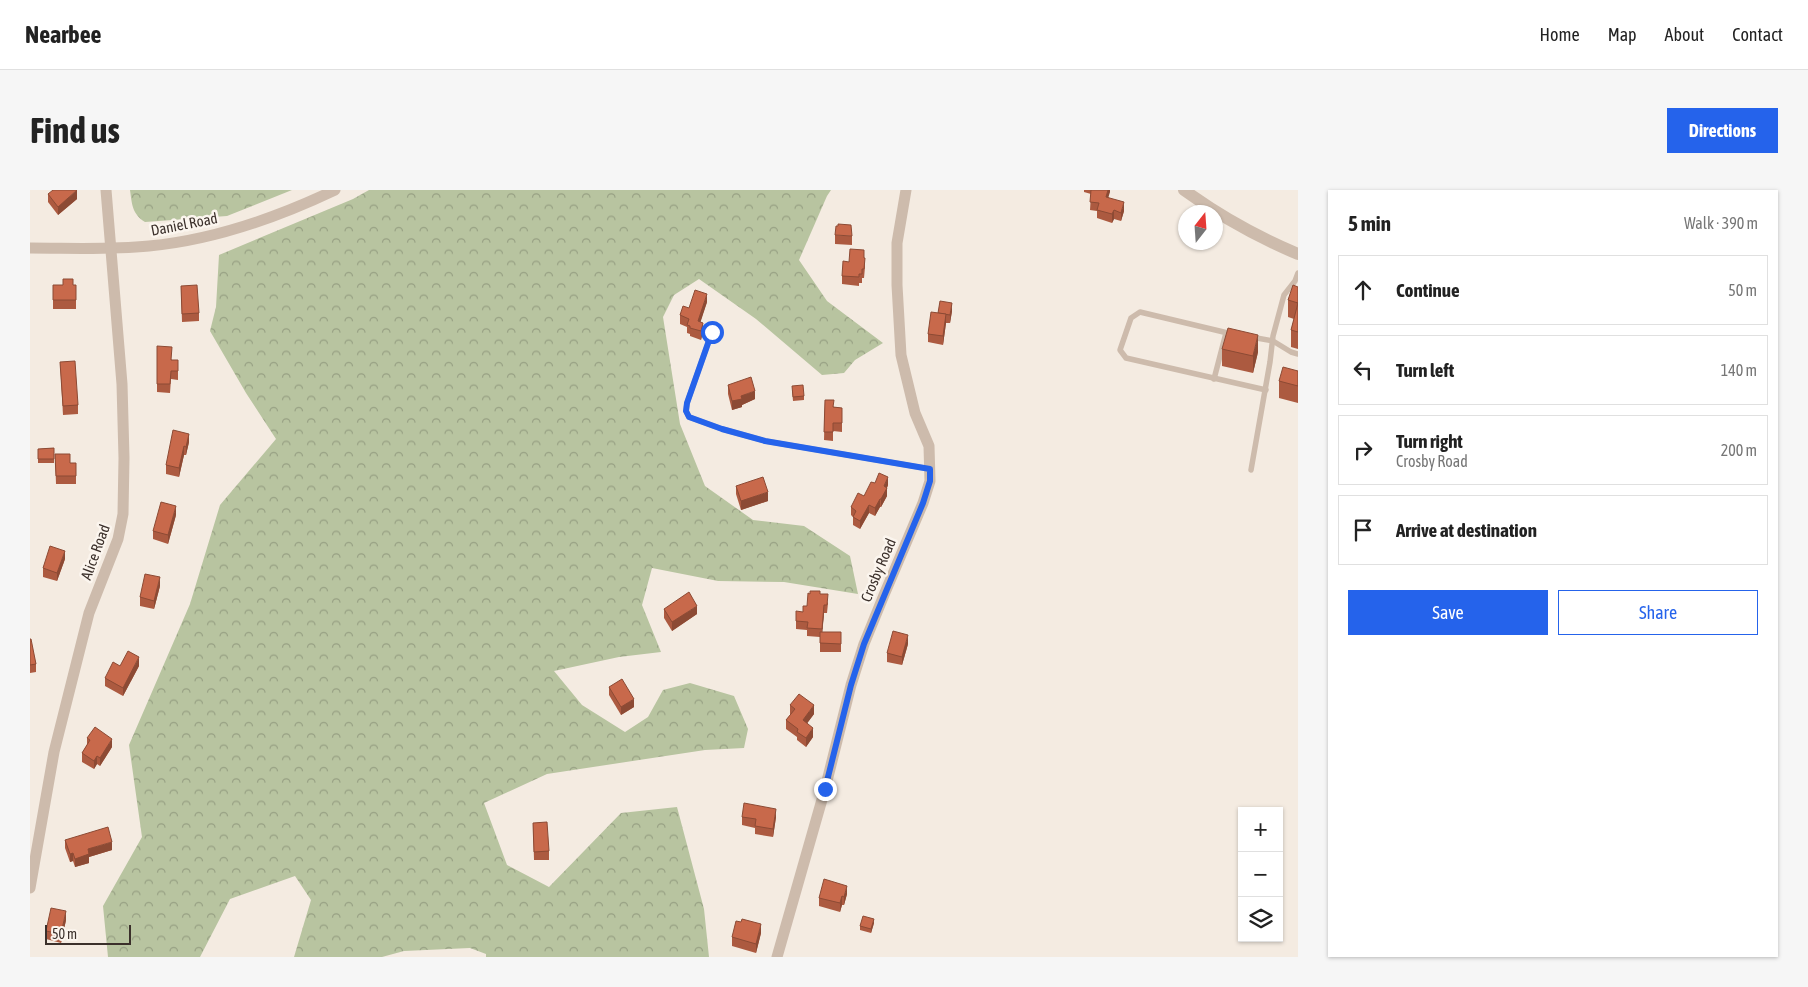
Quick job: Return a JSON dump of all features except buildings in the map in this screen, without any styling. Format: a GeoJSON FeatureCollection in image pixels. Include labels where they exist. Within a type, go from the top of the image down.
{"type":"FeatureCollection","features":[{"type":"Feature","properties":{"kind":"street","name":"Alice Road"},"geometry":{"type":"LineString","coordinates":[[30,888],[54,752],[88,613],[118,539],[123,514],[122,384],[106,190]]}},
{"type":"Feature","properties":{"kind":"street","name":"Daniel Road"},"geometry":{"type":"LineString","coordinates":[[30,248],[110,249],[190,240],[269,219],[335,190]]}},
{"type":"Feature","properties":{"kind":"street","name":"Crosby Road"},"geometry":{"type":"LineString","coordinates":[[778,957],[825,789],[851,685],[864,644],[923,503],[930,481],[929,446],[915,413],[901,355],[897,285],[897,242],[906,190]]}},
{"type":"Feature","properties":{"kind":"street"},"geometry":{"type":"LineString","coordinates":[[1184,190],[1250,233],[1298,254]]}},
{"type":"Feature","properties":{"kind":"lane"},"geometry":{"type":"LineString","coordinates":[[1251,470],[1273,341],[1284,295],[1295,281],[1298,273]]}},
{"type":"Feature","properties":{"kind":"lane"},"geometry":{"type":"LineString","coordinates":[[1235,335],[1140,312],[1131,318],[1120,350],[1126,358],[1266,390]]}},
{"type":"Feature","properties":{"kind":"lane"},"geometry":{"type":"LineString","coordinates":[[712,332],[687,403],[686,411],[689,417],[722,429],[765,441],[930,469]]}},
{"type":"Feature","properties":{"kind":"lane"},"geometry":{"type":"LineString","coordinates":[[1214,379],[1226,333]]}},
{"type":"Feature","properties":{"kind":"lane"},"geometry":{"type":"LineString","coordinates":[[1245,336],[1273,341],[1298,354]]}},
{"type":"Feature","properties":{"kind":"green space"},"geometry":{"type":"Polygon","coordinates":[[[130,190],[292,190],[227,216],[145,222],[135,212],[130,190]]]}},
{"type":"Feature","properties":{"kind":"green space"},"geometry":{"type":"Polygon","coordinates":[[[369,190],[831,190],[799,260],[827,301],[883,343],[855,360],[844,373],[822,375],[756,319],[699,279],[674,295],[663,317],[680,424],[705,486],[753,520],[804,526],[850,556],[858,594],[784,582],[718,581],[652,568],[642,605],[661,652],[619,657],[554,671],[582,705],[625,732],[648,717],[663,690],[690,683],[734,696],[748,729],[744,748],[705,750],[547,774],[484,803],[507,865],[549,887],[621,813],[677,807],[704,909],[709,957],[486,957],[486,954],[470,948],[404,951],[382,957],[294,957],[311,900],[295,876],[230,899],[200,957],[108,957],[103,906],[142,837],[129,745],[190,604],[220,505],[276,439],[246,393],[210,331],[216,307],[219,255],[353,199],[369,190]]]}},
{"type":"Feature","properties":{"kind":"route"},"geometry":{"type":"LineString","coordinates":[[712,332],[687,403],[686,411],[689,417],[722,429],[765,441],[930,469],[930,481],[923,503],[864,644],[851,685],[825,789]]}}]}
